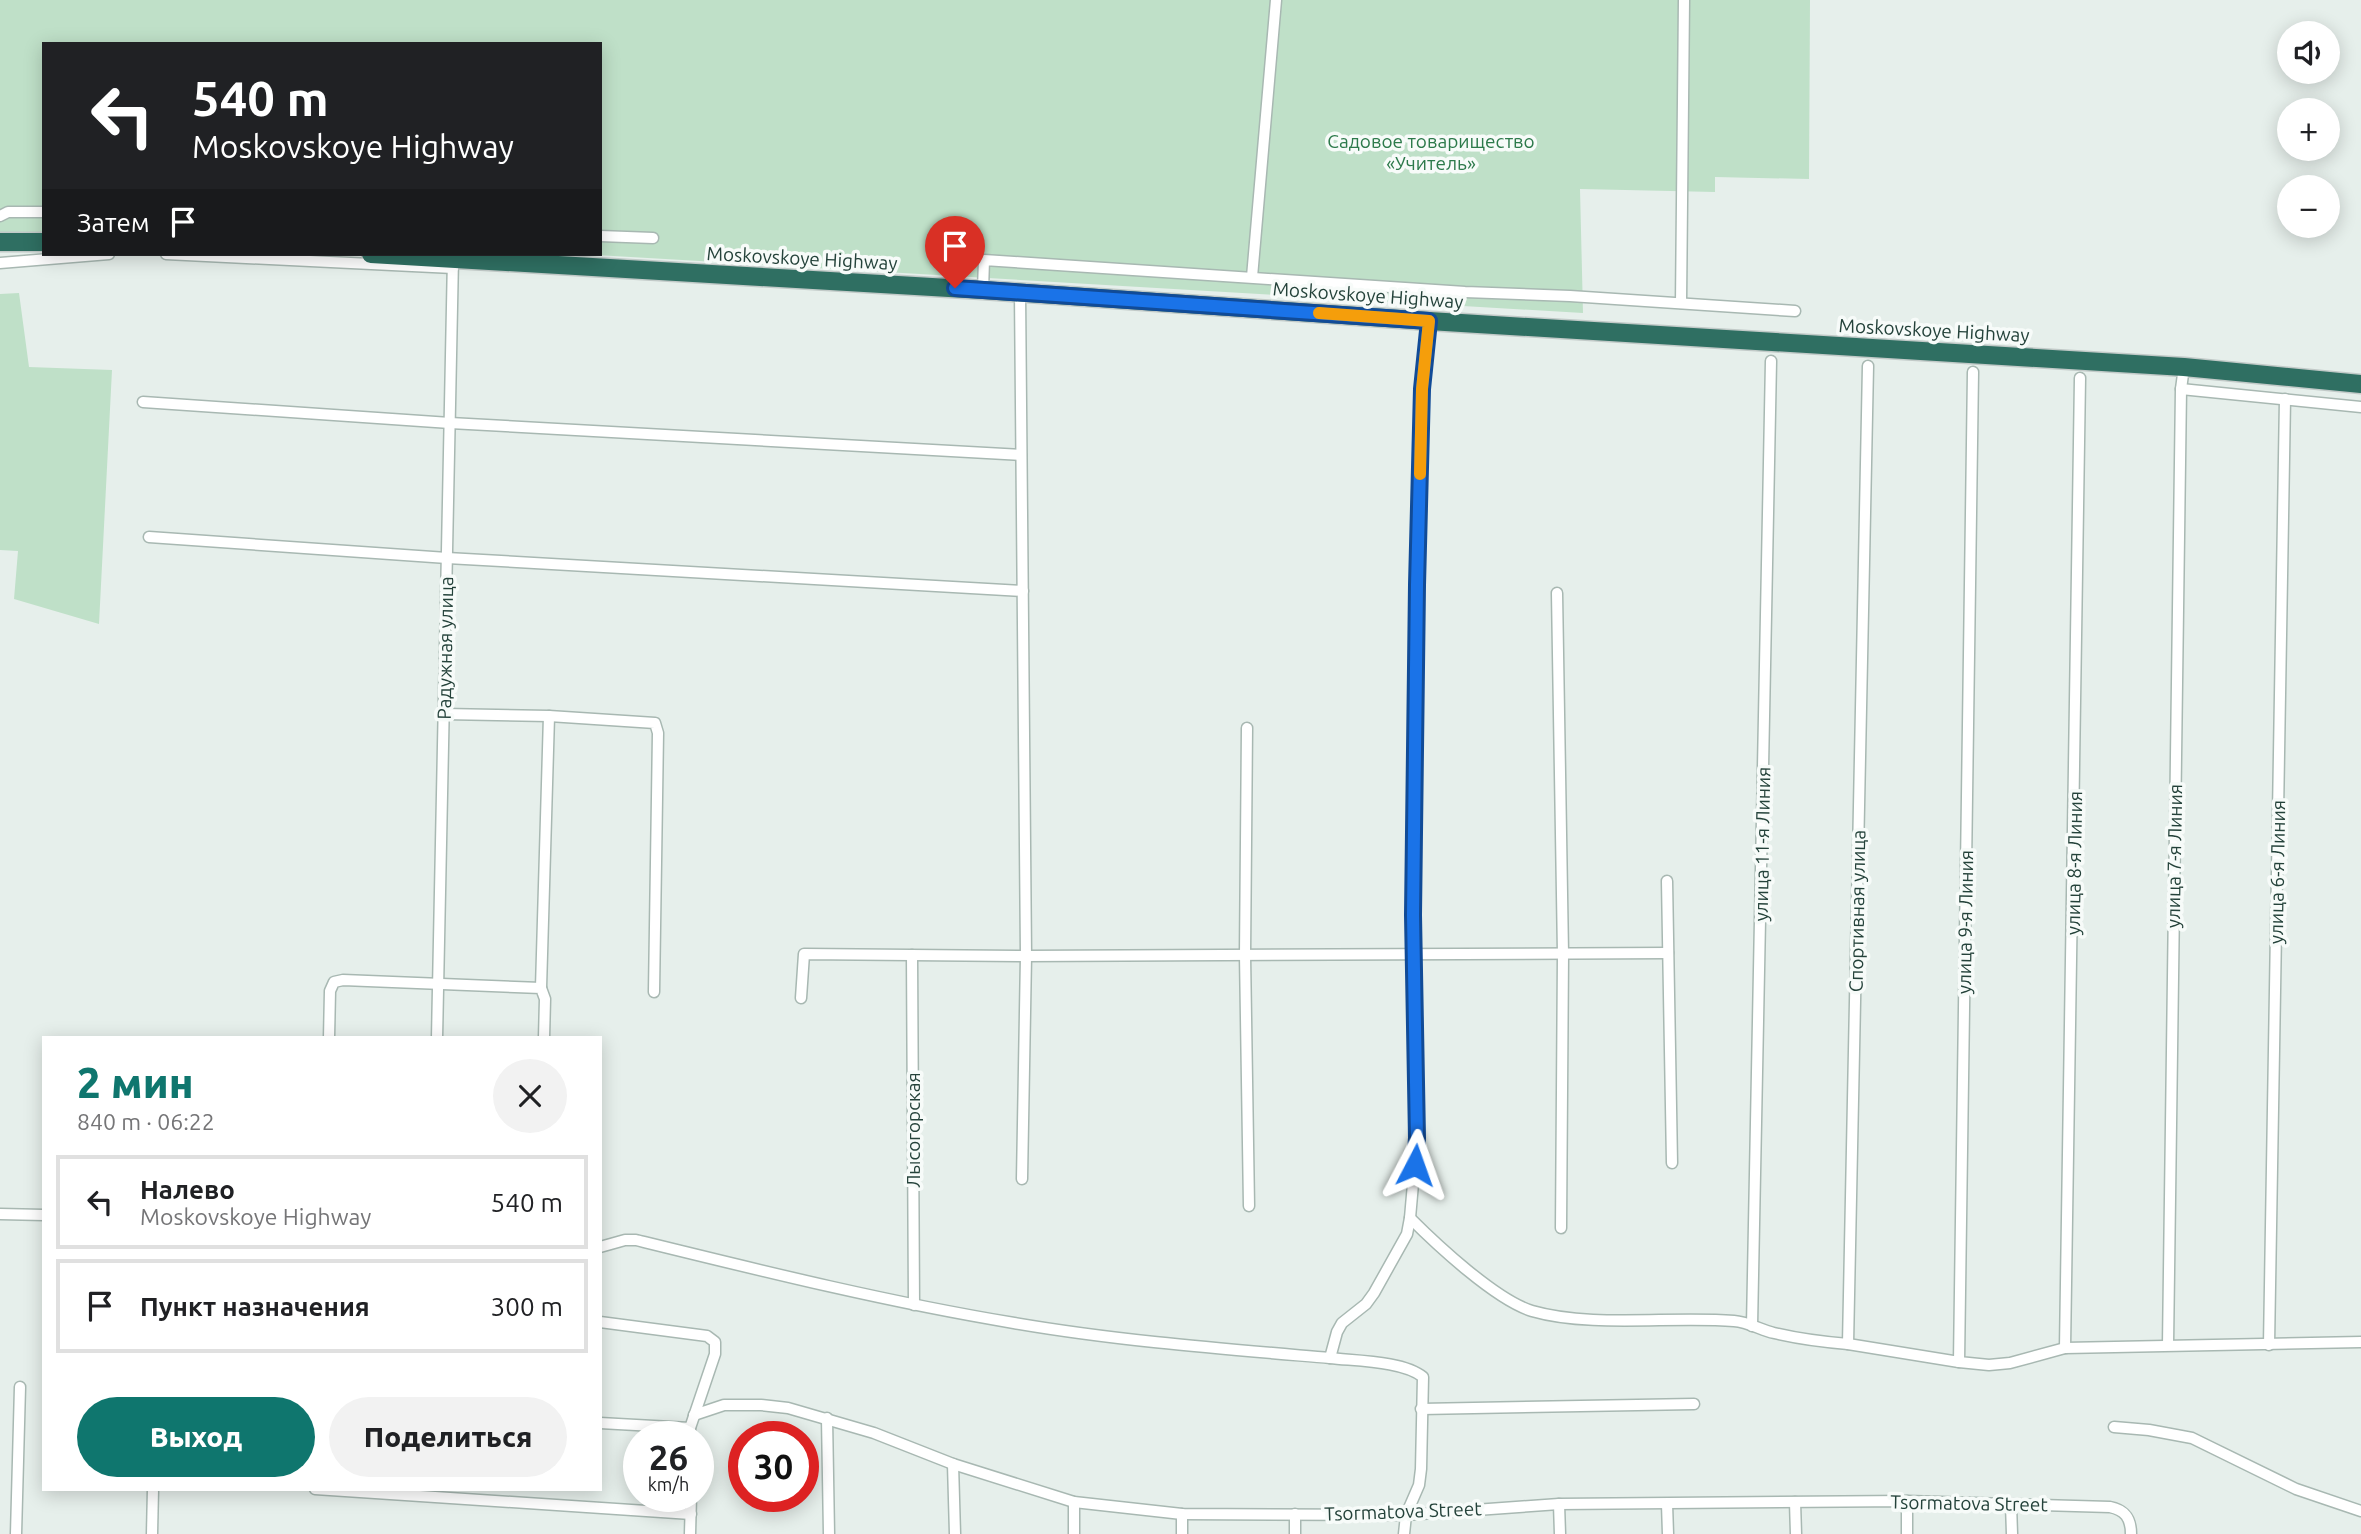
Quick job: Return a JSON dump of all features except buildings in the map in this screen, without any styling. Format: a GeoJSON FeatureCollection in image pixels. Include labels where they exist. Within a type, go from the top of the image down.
{"type":"FeatureCollection","features":[{"type":"Feature","properties":{"kind":"highway"},"geometry":{"type":"LineString","coordinates":[[0,242],[42,242]]}},
{"type":"Feature","properties":{"kind":"highway","name":"Moskovskoye Highway"},"geometry":{"type":"LineString","coordinates":[[390,256],[453,263],[983,290],[1429,321],[2184,367],[2361,384]]}},
{"type":"Feature","properties":{"kind":"street"},"geometry":{"type":"LineString","coordinates":[[1252,276],[1276,0]]}},
{"type":"Feature","properties":{"kind":"street"},"geometry":{"type":"LineString","coordinates":[[1681,303],[1684,0]]}},
{"type":"Feature","properties":{"kind":"street"},"geometry":{"type":"LineString","coordinates":[[0,216],[8,212],[42,212]]}},
{"type":"Feature","properties":{"kind":"street"},"geometry":{"type":"LineString","coordinates":[[602,236],[653,239]]}},
{"type":"Feature","properties":{"kind":"street"},"geometry":{"type":"LineString","coordinates":[[0,263],[84,256]]}},
{"type":"Feature","properties":{"kind":"street"},"geometry":{"type":"LineString","coordinates":[[230,256],[453,263]]}},
{"type":"Feature","properties":{"kind":"street"},"geometry":{"type":"LineString","coordinates":[[983,290],[984,260],[1252,276],[1452,292],[1795,311]]}},
{"type":"Feature","properties":{"kind":"street","name":"Радужная улица"},"geometry":{"type":"LineString","coordinates":[[437,1036],[453,263]]}},
{"type":"Feature","properties":{"kind":"street"},"geometry":{"type":"LineString","coordinates":[[1020,293],[1026,956],[1022,1179]]}},
{"type":"Feature","properties":{"kind":"street"},"geometry":{"type":"LineString","coordinates":[[1330,1358],[1342,1323],[1366,1304],[1374,1293],[1407,1234],[1410,1218],[1417,1138],[1413,915],[1417,585],[1422,389],[1429,321]]}},
{"type":"Feature","properties":{"kind":"street","name":"улица 11-я Линия"},"geometry":{"type":"LineString","coordinates":[[1752,1326],[1771,362]]}},
{"type":"Feature","properties":{"kind":"street","name":"Спортивная улица"},"geometry":{"type":"LineString","coordinates":[[1848,1344],[1868,366]]}},
{"type":"Feature","properties":{"kind":"street","name":"улица 7-я Линия"},"geometry":{"type":"LineString","coordinates":[[2168,1345],[2180,389],[2184,367]]}},
{"type":"Feature","properties":{"kind":"street","name":"улица 9-я Линия"},"geometry":{"type":"LineString","coordinates":[[1959,1363],[1973,372]]}},
{"type":"Feature","properties":{"kind":"street","name":"улица 8-я Линия"},"geometry":{"type":"LineString","coordinates":[[2066,1348],[2080,378]]}},
{"type":"Feature","properties":{"kind":"street"},"geometry":{"type":"LineString","coordinates":[[2180,389],[2361,407]]}},
{"type":"Feature","properties":{"kind":"street","name":"улица 6-я Линия"},"geometry":{"type":"LineString","coordinates":[[2269,1345],[2285,399]]}},
{"type":"Feature","properties":{"kind":"street"},"geometry":{"type":"LineString","coordinates":[[143,402],[450,423],[1021,456]]}},
{"type":"Feature","properties":{"kind":"street"},"geometry":{"type":"LineString","coordinates":[[149,537],[447,558],[1023,591]]}},
{"type":"Feature","properties":{"kind":"street"},"geometry":{"type":"LineString","coordinates":[[1557,593],[1563,954],[1561,1228]]}},
{"type":"Feature","properties":{"kind":"street"},"geometry":{"type":"LineString","coordinates":[[444,714],[549,716],[655,723],[658,733],[654,992]]}},
{"type":"Feature","properties":{"kind":"street"},"geometry":{"type":"LineString","coordinates":[[544,1036],[545,999],[541,988],[549,716]]}},
{"type":"Feature","properties":{"kind":"street"},"geometry":{"type":"LineString","coordinates":[[1247,728],[1245,955],[1249,1206]]}},
{"type":"Feature","properties":{"kind":"street"},"geometry":{"type":"LineString","coordinates":[[1667,881],[1672,1163]]}},
{"type":"Feature","properties":{"kind":"street"},"geometry":{"type":"LineString","coordinates":[[801,998],[804,954],[1026,956],[1668,953]]}},
{"type":"Feature","properties":{"kind":"street","name":"Лысогорская"},"geometry":{"type":"LineString","coordinates":[[912,955],[914,1305]]}},
{"type":"Feature","properties":{"kind":"street"},"geometry":{"type":"LineString","coordinates":[[328,1036],[330,991],[334,982],[343,980],[541,988]]}},
{"type":"Feature","properties":{"kind":"street"},"geometry":{"type":"LineString","coordinates":[[0,1214],[42,1215]]}},
{"type":"Feature","properties":{"kind":"street"},"geometry":{"type":"LineString","coordinates":[[1410,1218],[1491,1288],[1512,1302],[1554,1316],[1737,1321],[1799,1339],[1989,1365],[2010,1363],[2066,1348],[2361,1342]]}},
{"type":"Feature","properties":{"kind":"street"},"geometry":{"type":"LineString","coordinates":[[602,1246],[636,1240],[810,1283],[1014,1323],[1135,1341],[1330,1358],[1415,1371],[1423,1377],[1421,1469],[1419,1485],[1406,1515],[1404,1534]]}},
{"type":"Feature","properties":{"kind":"street"},"geometry":{"type":"LineString","coordinates":[[602,1322],[707,1336],[716,1342],[715,1354],[693,1421]]}},
{"type":"Feature","properties":{"kind":"street"},"geometry":{"type":"LineString","coordinates":[[16,1534],[20,1387]]}},
{"type":"Feature","properties":{"kind":"street"},"geometry":{"type":"LineString","coordinates":[[1421,1409],[1694,1404]]}},
{"type":"Feature","properties":{"kind":"street","name":"Tsormatova Street"},"geometry":{"type":"LineString","coordinates":[[694,1415],[724,1405],[788,1408],[874,1433],[953,1464],[1074,1502],[1182,1514],[1406,1515],[1559,1504],[1907,1501],[2119,1508],[2127,1514],[2132,1534]]}},
{"type":"Feature","properties":{"kind":"street"},"geometry":{"type":"LineString","coordinates":[[827,1418],[829,1534]]}},
{"type":"Feature","properties":{"kind":"street"},"geometry":{"type":"LineString","coordinates":[[602,1423],[623,1425]]}},
{"type":"Feature","properties":{"kind":"street"},"geometry":{"type":"LineString","coordinates":[[2113,1427],[2192,1438],[2296,1489],[2361,1511]]}},
{"type":"Feature","properties":{"kind":"street"},"geometry":{"type":"LineString","coordinates":[[953,1464],[955,1534]]}},
{"type":"Feature","properties":{"kind":"street"},"geometry":{"type":"LineString","coordinates":[[152,1534],[153,1491]]}},
{"type":"Feature","properties":{"kind":"street"},"geometry":{"type":"LineString","coordinates":[[345,1491],[691,1514],[690,1534]]}},
{"type":"Feature","properties":{"kind":"street"},"geometry":{"type":"LineString","coordinates":[[1907,1501],[1907,1534]]}},
{"type":"Feature","properties":{"kind":"street"},"geometry":{"type":"LineString","coordinates":[[1074,1502],[1074,1534]]}},
{"type":"Feature","properties":{"kind":"street"},"geometry":{"type":"LineString","coordinates":[[1796,1503],[1796,1534]]}},
{"type":"Feature","properties":{"kind":"street"},"geometry":{"type":"LineString","coordinates":[[1559,1504],[1560,1534]]}},
{"type":"Feature","properties":{"kind":"street"},"geometry":{"type":"LineString","coordinates":[[1667,1504],[1668,1534]]}},
{"type":"Feature","properties":{"kind":"street"},"geometry":{"type":"LineString","coordinates":[[2011,1504],[2012,1534]]}},
{"type":"Feature","properties":{"kind":"street"},"geometry":{"type":"LineString","coordinates":[[1182,1514],[1182,1534]]}},
{"type":"Feature","properties":{"kind":"street"},"geometry":{"type":"LineString","coordinates":[[1295,1514],[1295,1534]]}},
{"type":"Feature","properties":{"kind":"green space","name":"Садовое товарищество «Учитель»"},"geometry":{"type":"Polygon","coordinates":[[[0,0],[1810,0],[1809,179],[1715,177],[1715,192],[1580,189],[1583,313],[602,255],[602,42],[42,42],[42,235],[0,236],[0,0]]]}},
{"type":"Feature","properties":{"kind":"green space"},"geometry":{"type":"Polygon","coordinates":[[[19,293],[29,367],[112,370],[99,624],[14,599],[18,551],[0,550],[0,294],[19,293]]]}},
{"type":"Feature","properties":{"kind":"slow traffic"},"geometry":{"type":"LineString","coordinates":[[1319,313],[1429,321],[1422,389],[1420,474]]}},
{"type":"Feature","properties":{"kind":"route"},"geometry":{"type":"LineString","coordinates":[[955,288],[1429,321],[1422,389],[1417,585],[1413,915],[1417,1138],[1415,1165]]}}]}
